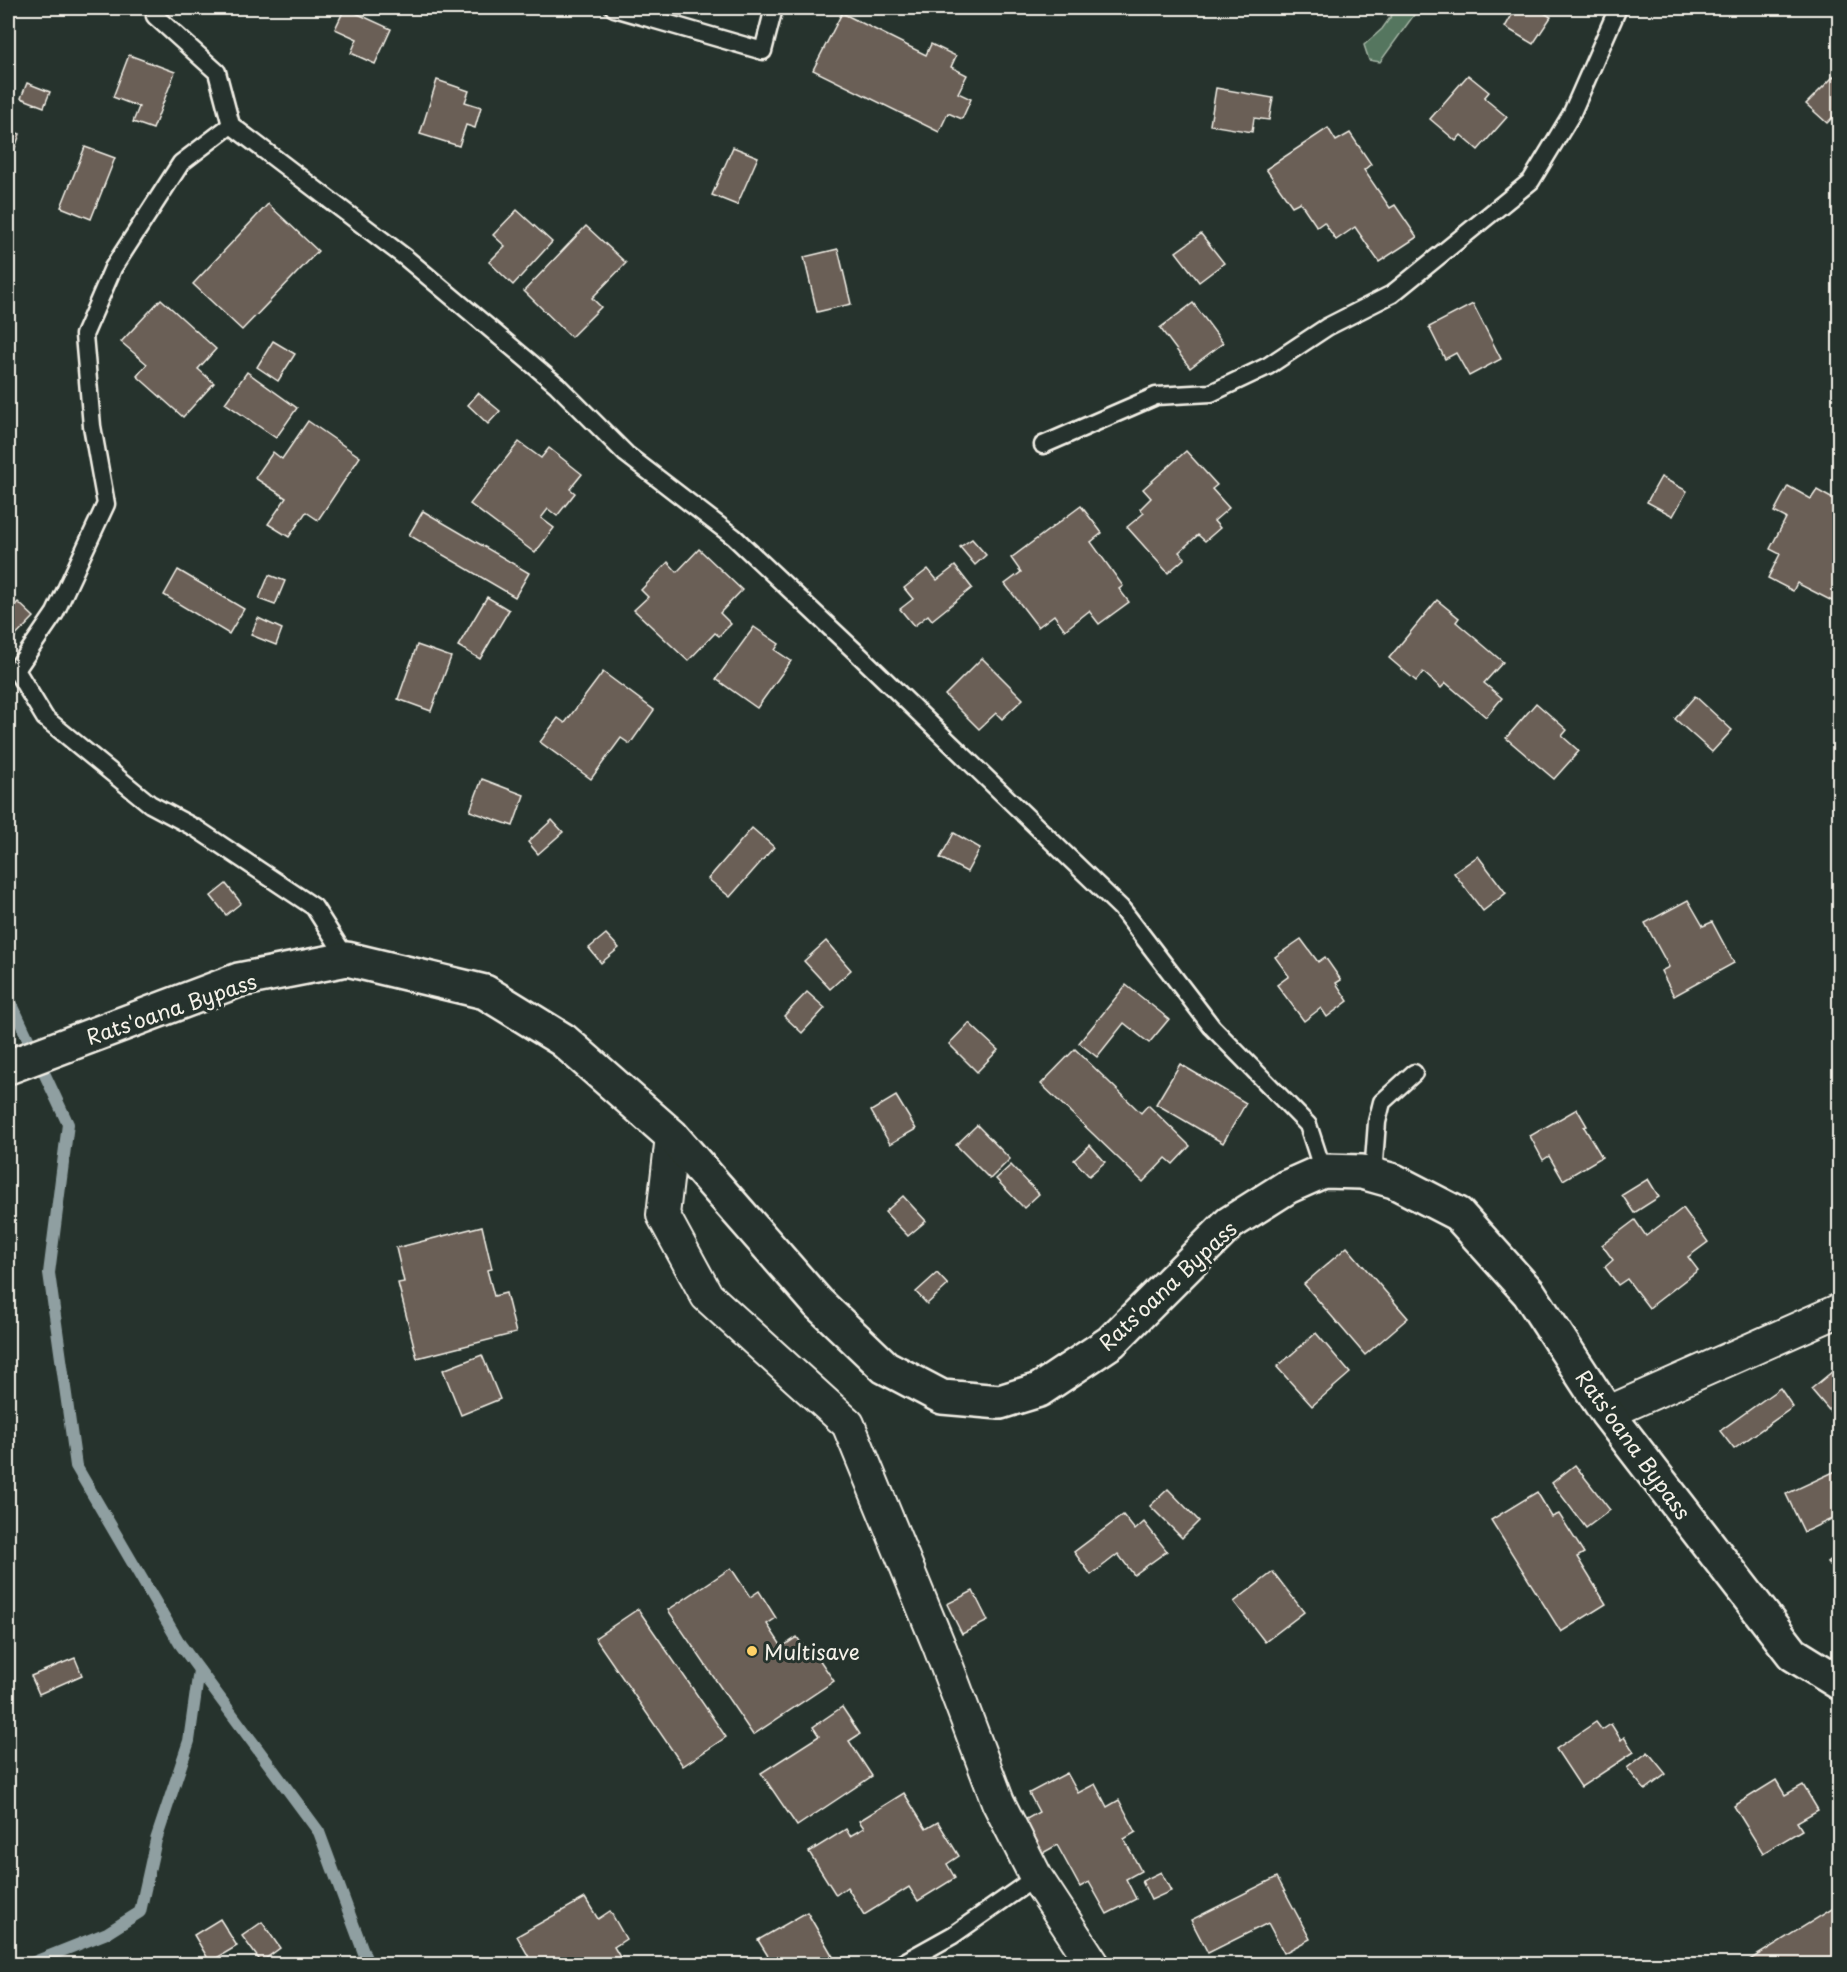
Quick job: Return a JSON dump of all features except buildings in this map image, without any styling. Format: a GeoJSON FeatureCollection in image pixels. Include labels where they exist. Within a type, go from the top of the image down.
{"type":"FeatureCollection","features":[{"type":"Feature","properties":{"kind":"street","name":"Rats'oana Bypass"},"geometry":{"type":"LineString","coordinates":[[8,1067],[239,980],[347,959],[485,992],[563,1040],[672,1136],[818,1303],[885,1367],[942,1397],[1000,1402],[1039,1390],[1111,1342],[1230,1223],[1287,1187],[1323,1171],[1373,1175],[1394,1181],[1458,1214],[1529,1293],[1607,1413],[1793,1654],[1839,1683]]}},
{"type":"Feature","properties":{"kind":"street"},"geometry":{"type":"LineString","coordinates":[[672,1136],[663,1215],[707,1296],[848,1424],[940,1648],[998,1802],[1036,1877],[1093,1965]]}},
{"type":"Feature","properties":{"kind":"street"},"geometry":{"type":"LineString","coordinates":[[1607,1413],[1838,1314]]}},
{"type":"Feature","properties":{"kind":"lane"},"geometry":{"type":"LineString","coordinates":[[159,8],[155,16],[217,72],[231,125],[406,258],[557,385],[626,454],[734,537],[1121,908],[1212,1027],[1308,1125],[1323,1171]]}},
{"type":"Feature","properties":{"kind":"lane"},"geometry":{"type":"LineString","coordinates":[[614,8],[763,51],[774,8]]}},
{"type":"Feature","properties":{"kind":"lane"},"geometry":{"type":"LineString","coordinates":[[1043,445],[1156,396],[1211,393],[1268,366],[1327,327],[1392,294],[1531,182],[1571,115],[1618,8]]}},
{"type":"Feature","properties":{"kind":"lane"},"geometry":{"type":"LineString","coordinates":[[231,125],[181,163],[113,268],[84,335],[92,426],[106,504],[55,613],[16,670],[45,718],[150,804],[197,829],[314,907],[347,959]]}},
{"type":"Feature","properties":{"kind":"lane"},"geometry":{"type":"LineString","coordinates":[[1373,1175],[1377,1122],[1382,1102],[1414,1073]]}},
{"type":"Feature","properties":{"kind":"lane"},"geometry":{"type":"LineString","coordinates":[[901,1965],[953,1935],[1036,1877]]}},
{"type":"Feature","properties":{"kind":"green space"},"geometry":{"type":"Polygon","coordinates":[[[1397,8],[1419,8],[1380,62],[1369,60],[1364,45],[1382,29],[1397,8]]]}},
{"type":"Feature","properties":{"kind":"waterway"},"geometry":{"type":"LineString","coordinates":[[8,996],[68,1124],[49,1273],[76,1466],[180,1644],[319,1832],[368,1964]]}},
{"type":"Feature","properties":{"kind":"waterway"},"geometry":{"type":"LineString","coordinates":[[29,1964],[107,1933],[140,1912],[156,1840],[189,1741],[199,1670]]}},
{"type":"Feature","properties":{"kind":"place","name":"Multisave"},"geometry":{"type":"Point","coordinates":[752,1651]}}]}
